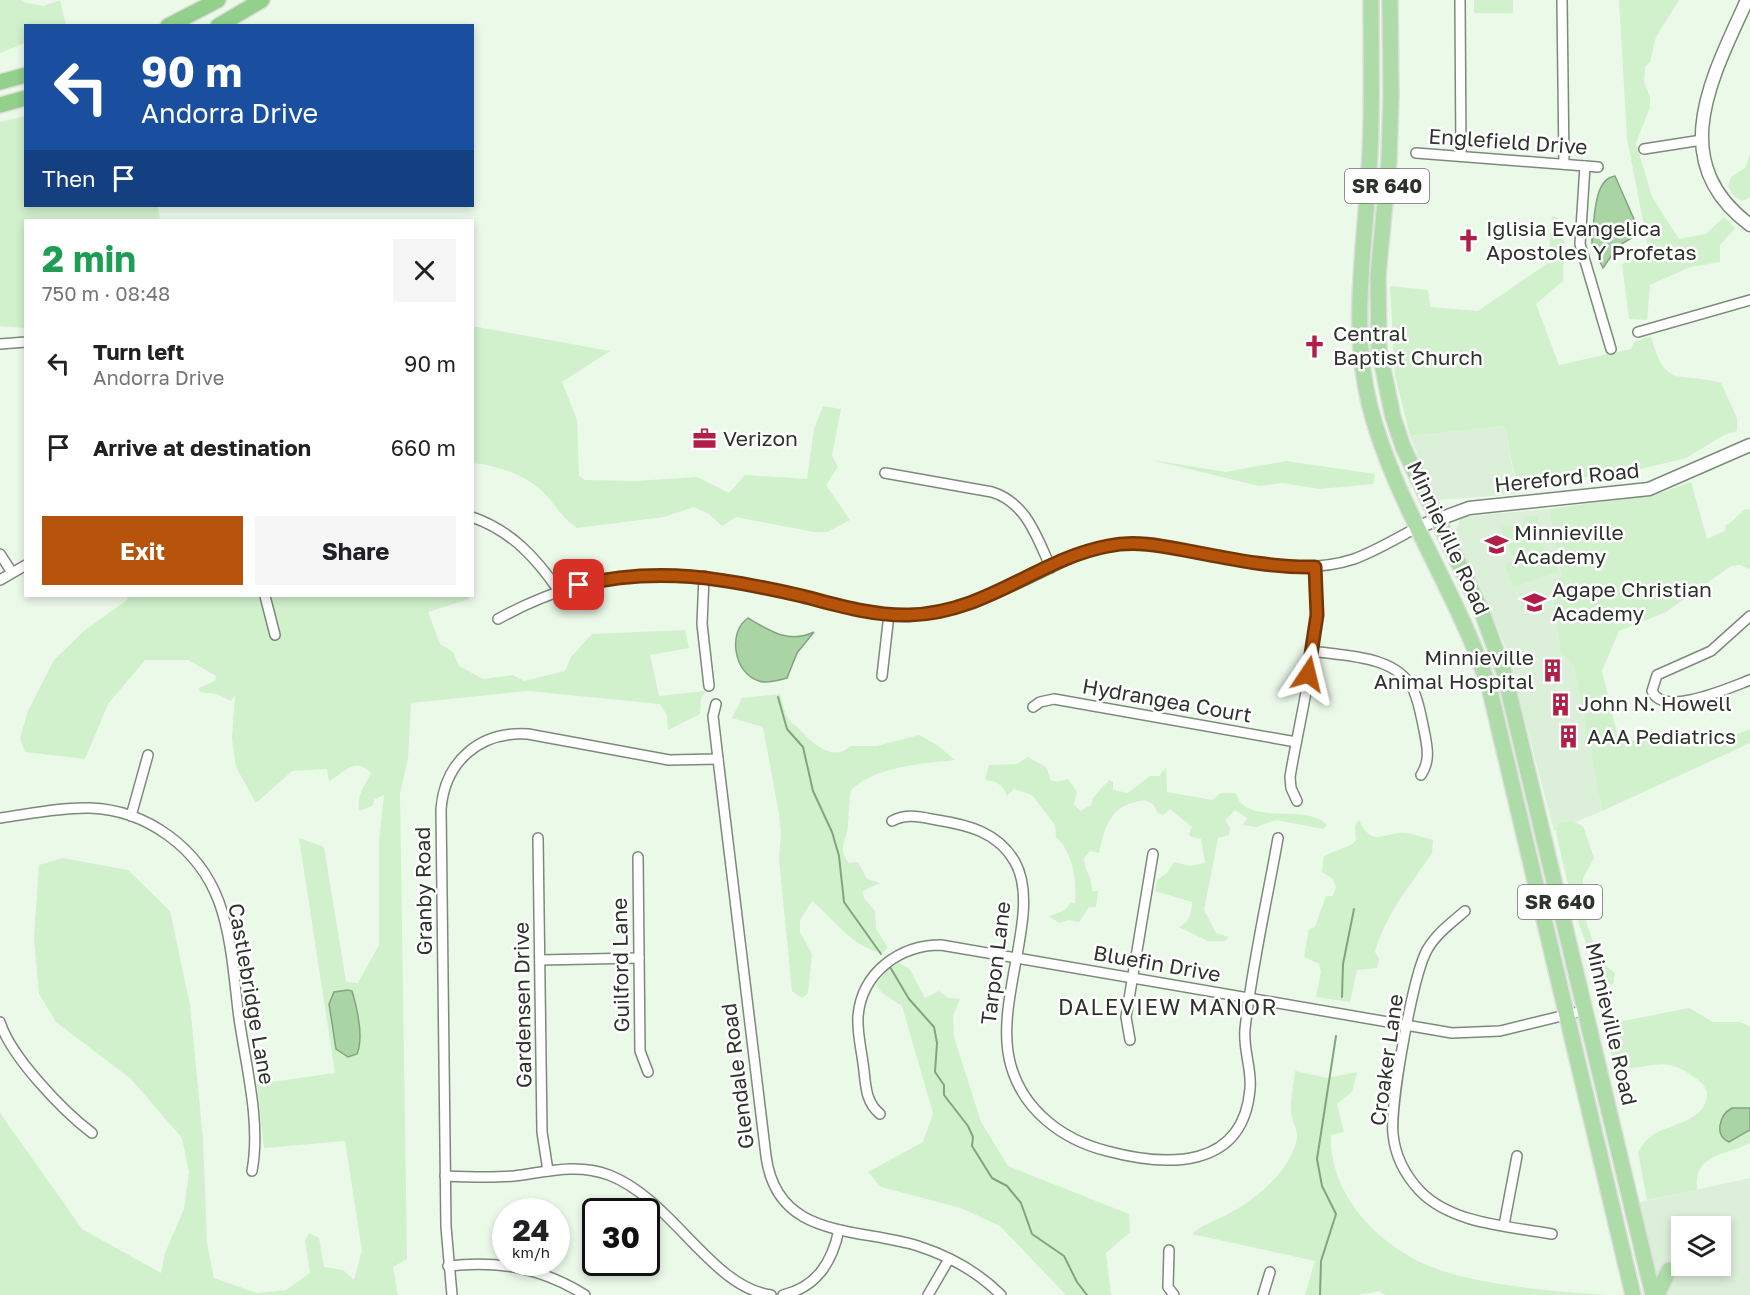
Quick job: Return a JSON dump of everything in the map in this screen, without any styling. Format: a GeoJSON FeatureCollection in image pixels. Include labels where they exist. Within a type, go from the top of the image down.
{"type":"FeatureCollection","features":[{"type":"Feature","properties":{"kind":"highway"},"geometry":{"type":"LineString","coordinates":[[172,24],[218,0]]}},
{"type":"Feature","properties":{"kind":"highway"},"geometry":{"type":"LineString","coordinates":[[221,24],[262,0]]}},
{"type":"Feature","properties":{"kind":"highway"},"geometry":{"type":"LineString","coordinates":[[0,82],[24,76]]}},
{"type":"Feature","properties":{"kind":"highway"},"geometry":{"type":"LineString","coordinates":[[0,105],[24,99]]}},
{"type":"Feature","properties":{"kind":"main road","name":"Minnieville Road"},"geometry":{"type":"LineString","coordinates":[[1371,0],[1368,185],[1359,300],[1361,355],[1376,426],[1387,459],[1472,638],[1490,691],[1633,1295]]}},
{"type":"Feature","properties":{"kind":"main road","name":"Minnieville Road"},"geometry":{"type":"LineString","coordinates":[[1390,0],[1389,160],[1378,276],[1379,350],[1394,421],[1436,519],[1480,609],[1504,672],[1655,1295]]}},
{"type":"Feature","properties":{"kind":"main road"},"geometry":{"type":"LineString","coordinates":[[1655,1295],[1669,1270]]}},
{"type":"Feature","properties":{"kind":"street"},"geometry":{"type":"LineString","coordinates":[[1460,0],[1461,156]]}},
{"type":"Feature","properties":{"kind":"street"},"geometry":{"type":"LineString","coordinates":[[1562,0],[1564,164]]}},
{"type":"Feature","properties":{"kind":"street"},"geometry":{"type":"LineString","coordinates":[[1746,0],[1707,94],[1701,122],[1706,163],[1718,190],[1736,213],[1750,225]]}},
{"type":"Feature","properties":{"kind":"street"},"geometry":{"type":"LineString","coordinates":[[1644,149],[1702,140]]}},
{"type":"Feature","properties":{"kind":"street","name":"Englefield Drive"},"geometry":{"type":"LineString","coordinates":[[1416,153],[1598,166]]}},
{"type":"Feature","properties":{"kind":"street"},"geometry":{"type":"LineString","coordinates":[[1585,166],[1580,244],[1611,349]]}},
{"type":"Feature","properties":{"kind":"street"},"geometry":{"type":"LineString","coordinates":[[1638,332],[1750,300]]}},
{"type":"Feature","properties":{"kind":"street"},"geometry":{"type":"LineString","coordinates":[[0,344],[24,342]]}},
{"type":"Feature","properties":{"kind":"street","name":"Hereford Road"},"geometry":{"type":"LineString","coordinates":[[1419,527],[1469,508],[1649,489],[1750,446]]}},
{"type":"Feature","properties":{"kind":"street"},"geometry":{"type":"LineString","coordinates":[[885,473],[992,492],[1008,499],[1024,513],[1051,568]]}},
{"type":"Feature","properties":{"kind":"street"},"geometry":{"type":"LineString","coordinates":[[474,518],[494,526],[518,542],[542,567],[560,591]]}},
{"type":"Feature","properties":{"kind":"street"},"geometry":{"type":"LineString","coordinates":[[498,619],[560,591],[589,582],[638,575],[704,576],[889,614],[928,614],[957,608],[1082,553],[1123,544],[1155,545],[1277,566],[1315,567],[1354,559],[1419,527]]}},
{"type":"Feature","properties":{"kind":"street"},"geometry":{"type":"LineString","coordinates":[[0,554],[11,571]]}},
{"type":"Feature","properties":{"kind":"street"},"geometry":{"type":"LineString","coordinates":[[0,580],[11,571],[24,566]]}},
{"type":"Feature","properties":{"kind":"street"},"geometry":{"type":"LineString","coordinates":[[1298,801],[1290,782],[1317,615],[1315,567]]}},
{"type":"Feature","properties":{"kind":"street"},"geometry":{"type":"LineString","coordinates":[[704,576],[701,618],[709,687]]}},
{"type":"Feature","properties":{"kind":"street"},"geometry":{"type":"LineString","coordinates":[[265,597],[275,635]]}},
{"type":"Feature","properties":{"kind":"street"},"geometry":{"type":"LineString","coordinates":[[882,676],[889,614]]}},
{"type":"Feature","properties":{"kind":"street"},"geometry":{"type":"LineString","coordinates":[[1750,616],[1710,651],[1659,674],[1654,679],[1652,688],[1656,698],[1668,701],[1711,695],[1750,680]]}},
{"type":"Feature","properties":{"kind":"street"},"geometry":{"type":"LineString","coordinates":[[1311,651],[1374,661],[1393,669],[1409,682],[1419,707],[1428,750],[1427,762],[1421,775]]}},
{"type":"Feature","properties":{"kind":"street","name":"Hydrangea Court"},"geometry":{"type":"LineString","coordinates":[[1033,707],[1040,702],[1054,699],[1296,742]]}},
{"type":"Feature","properties":{"kind":"street","name":"Glendale Road"},"geometry":{"type":"LineString","coordinates":[[716,704],[713,716],[769,1172],[777,1190],[793,1210],[812,1222],[839,1230],[910,1244],[949,1259],[978,1276],[1001,1295]]}},
{"type":"Feature","properties":{"kind":"street","name":"Granby Road"},"geometry":{"type":"LineString","coordinates":[[452,1295],[448,1266],[445,1176],[441,809],[445,786],[456,764],[480,742],[500,735],[516,733],[669,760],[718,759]]}},
{"type":"Feature","properties":{"kind":"street"},"geometry":{"type":"LineString","coordinates":[[131,816],[148,755]]}},
{"type":"Feature","properties":{"kind":"street","name":"Castlebridge Lane"},"geometry":{"type":"LineString","coordinates":[[0,818],[89,808],[131,816],[162,830],[184,849],[205,874],[219,902],[231,955],[251,1094],[255,1144],[252,1171]]}},
{"type":"Feature","properties":{"kind":"street","name":"Tarpon Lane"},"geometry":{"type":"LineString","coordinates":[[892,821],[913,815],[962,824],[981,831],[1002,845],[1016,863],[1022,885],[1023,911],[1006,1013],[1005,1038],[1011,1068],[1023,1094],[1052,1125],[1076,1141],[1115,1154],[1149,1160],[1182,1162],[1205,1156],[1225,1143],[1239,1125],[1250,1092],[1244,1044],[1278,838]]}},
{"type":"Feature","properties":{"kind":"street","name":"Gardensen Drive"},"geometry":{"type":"LineString","coordinates":[[538,838],[542,1132],[548,1171]]}},
{"type":"Feature","properties":{"kind":"street"},"geometry":{"type":"LineString","coordinates":[[1130,1040],[1126,1017],[1154,854]]}},
{"type":"Feature","properties":{"kind":"street","name":"Guilford Lane"},"geometry":{"type":"LineString","coordinates":[[638,856],[640,1051],[648,1072]]}},
{"type":"Feature","properties":{"kind":"street","name":"Croaker Lane"},"geometry":{"type":"LineString","coordinates":[[1465,911],[1439,935],[1427,950],[1417,975],[1393,1123],[1395,1146],[1405,1171],[1419,1190],[1442,1208],[1464,1217],[1552,1234]]}},
{"type":"Feature","properties":{"kind":"street","name":"Bluefin Drive"},"geometry":{"type":"LineString","coordinates":[[880,1114],[868,1097],[858,1023],[862,997],[875,975],[899,954],[922,946],[941,945],[1015,957],[1452,1033],[1483,1034],[1586,1010]]}},
{"type":"Feature","properties":{"kind":"street"},"geometry":{"type":"LineString","coordinates":[[540,960],[639,958]]}},
{"type":"Feature","properties":{"kind":"street"},"geometry":{"type":"LineString","coordinates":[[0,1022],[8,1042],[25,1066],[92,1134]]}},
{"type":"Feature","properties":{"kind":"street"},"geometry":{"type":"LineString","coordinates":[[1504,1225],[1517,1156]]}},
{"type":"Feature","properties":{"kind":"street"},"geometry":{"type":"LineString","coordinates":[[445,1176],[513,1176],[548,1171],[591,1170],[627,1184],[654,1203],[732,1280],[754,1292],[771,1295]]}},
{"type":"Feature","properties":{"kind":"street"},"geometry":{"type":"LineString","coordinates":[[783,1295],[804,1288],[821,1273],[832,1255],[839,1230]]}},
{"type":"Feature","properties":{"kind":"street"},"geometry":{"type":"LineString","coordinates":[[1169,1250],[1167,1287],[1174,1295]]}},
{"type":"Feature","properties":{"kind":"street"},"geometry":{"type":"LineString","coordinates":[[928,1295],[949,1259]]}},
{"type":"Feature","properties":{"kind":"street"},"geometry":{"type":"LineString","coordinates":[[448,1266],[482,1263],[520,1268],[554,1278],[585,1295]]}},
{"type":"Feature","properties":{"kind":"street"},"geometry":{"type":"LineString","coordinates":[[1263,1295],[1270,1272]]}},
{"type":"Feature","properties":{"kind":"shaded area"},"geometry":{"type":"Polygon","coordinates":[[[0,0],[21,0],[44,6],[60,0],[66,24],[24,24],[24,43],[0,53],[0,0]]]}},
{"type":"Feature","properties":{"kind":"shaded area"},"geometry":{"type":"Polygon","coordinates":[[[1474,0],[1513,0],[1513,13],[1474,13],[1474,0]]]}},
{"type":"Feature","properties":{"kind":"shaded area"},"geometry":{"type":"Polygon","coordinates":[[[1619,0],[1679,0],[1656,37],[1650,62],[1645,67],[1644,82],[1650,97],[1650,107],[1636,143],[1652,197],[1679,239],[1706,234],[1724,217],[1735,228],[1720,245],[1720,262],[1690,267],[1650,285],[1647,320],[1629,319],[1622,264],[1649,252],[1627,138],[1619,0]]]}},
{"type":"Feature","properties":{"kind":"shaded area"},"geometry":{"type":"Polygon","coordinates":[[[24,116],[24,207],[158,207],[160,219],[24,219],[24,328],[0,326],[0,122],[24,116]]]}},
{"type":"Feature","properties":{"kind":"shaded area"},"geometry":{"type":"Polygon","coordinates":[[[1750,154],[1750,198],[1742,201],[1734,196],[1728,186],[1731,177],[1745,168],[1750,154]]]}},
{"type":"Feature","properties":{"kind":"shaded area"},"geometry":{"type":"Polygon","coordinates":[[[1615,176],[1640,233],[1618,246],[1603,268],[1592,245],[1596,201],[1603,184],[1615,176]]]}},
{"type":"Feature","properties":{"kind":"shaded area"},"geometry":{"type":"Polygon","coordinates":[[[1552,216],[1565,221],[1563,281],[1536,304],[1559,365],[1631,349],[1634,342],[1651,336],[1656,353],[1668,372],[1676,376],[1721,383],[1737,418],[1737,431],[1724,435],[1686,458],[1620,474],[1516,483],[1505,426],[1410,436],[1395,376],[1390,286],[1428,290],[1430,307],[1478,311],[1548,263],[1552,216]]]}},
{"type":"Feature","properties":{"kind":"shaded area"},"geometry":{"type":"Polygon","coordinates":[[[474,326],[610,351],[562,382],[577,420],[579,476],[585,480],[635,481],[697,477],[729,493],[745,475],[807,479],[814,429],[823,406],[841,409],[832,456],[838,467],[826,485],[850,520],[827,532],[814,532],[736,517],[722,526],[709,514],[694,507],[664,517],[577,528],[545,494],[530,482],[492,466],[474,463],[474,326]]]}},
{"type":"Feature","properties":{"kind":"shaded area"},"geometry":{"type":"Polygon","coordinates":[[[1505,426],[1517,494],[1436,500],[1410,436],[1505,426]]]}},
{"type":"Feature","properties":{"kind":"shaded area"},"geometry":{"type":"Polygon","coordinates":[[[1152,460],[1226,472],[1286,461],[1375,474],[1373,484],[1320,489],[1282,483],[1259,486],[1152,460]]]}},
{"type":"Feature","properties":{"kind":"shaded area"},"geometry":{"type":"Polygon","coordinates":[[[1691,482],[1707,539],[1725,531],[1726,525],[1747,509],[1750,510],[1750,569],[1740,565],[1731,566],[1666,612],[1619,631],[1602,671],[1619,741],[1735,735],[1750,729],[1750,743],[1602,811],[1574,666],[1561,653],[1552,591],[1561,575],[1549,509],[1654,495],[1691,482]]]}},
{"type":"Feature","properties":{"kind":"shaded area"},"geometry":{"type":"Polygon","coordinates":[[[1549,509],[1561,575],[1552,591],[1561,653],[1574,666],[1602,811],[1554,831],[1507,651],[1486,599],[1454,535],[1460,519],[1468,516],[1549,509]]]}},
{"type":"Feature","properties":{"kind":"shaded area"},"geometry":{"type":"Polygon","coordinates":[[[1537,516],[1548,552],[1552,551],[1558,572],[1513,587],[1505,565],[1514,560],[1501,527],[1524,523],[1524,517],[1537,516]]]}},
{"type":"Feature","properties":{"kind":"shaded area"},"geometry":{"type":"Polygon","coordinates":[[[128,597],[470,597],[428,612],[440,644],[453,652],[459,666],[483,679],[513,675],[524,681],[565,671],[571,657],[592,634],[685,630],[689,648],[650,655],[659,696],[706,691],[701,698],[700,714],[668,730],[667,715],[660,704],[528,691],[411,703],[408,758],[400,794],[407,1259],[393,1267],[398,1295],[0,1295],[0,1113],[82,1229],[161,1273],[165,1253],[184,1209],[189,1172],[182,1138],[131,1079],[56,1022],[39,994],[34,938],[39,865],[63,858],[128,870],[170,911],[190,1005],[203,1139],[207,1243],[214,1278],[257,1293],[286,1290],[310,1273],[305,1240],[309,1233],[319,1238],[324,1267],[343,1270],[354,1280],[362,1251],[345,1141],[264,1148],[257,1084],[335,1073],[299,838],[324,847],[346,982],[358,983],[379,945],[379,842],[384,795],[375,799],[372,806],[359,811],[360,795],[371,773],[365,768],[355,766],[329,781],[327,769],[292,771],[256,803],[236,767],[232,739],[235,695],[231,701],[217,694],[200,692],[199,688],[215,681],[216,676],[188,660],[145,660],[108,704],[85,759],[25,752],[20,738],[28,711],[54,660],[84,631],[127,600],[128,597]]]}},
{"type":"Feature","properties":{"kind":"shaded area"},"geometry":{"type":"Polygon","coordinates":[[[748,618],[772,631],[788,636],[796,637],[814,632],[797,653],[787,678],[762,682],[750,677],[744,670],[736,652],[736,642],[741,624],[748,618]]]}},
{"type":"Feature","properties":{"kind":"shaded area"},"geometry":{"type":"Polygon","coordinates":[[[780,694],[791,722],[817,745],[830,752],[844,751],[850,746],[877,746],[919,735],[937,745],[955,760],[886,771],[873,776],[851,790],[848,829],[843,853],[849,863],[858,862],[867,879],[880,883],[863,891],[864,898],[875,911],[876,929],[888,948],[882,953],[871,950],[852,939],[812,901],[800,920],[800,932],[812,954],[808,993],[802,998],[792,991],[779,859],[781,834],[779,814],[763,727],[732,718],[742,698],[780,694]]]}},
{"type":"Feature","properties":{"kind":"shaded area"},"geometry":{"type":"Polygon","coordinates":[[[1028,757],[1046,767],[1051,780],[1057,782],[1068,779],[1077,792],[1074,804],[1080,811],[1091,805],[1093,798],[1109,780],[1113,782],[1113,790],[1128,793],[1150,776],[1159,776],[1166,767],[1167,792],[1212,800],[1221,793],[1235,793],[1241,804],[1252,810],[1310,816],[1327,825],[1323,829],[1276,820],[1256,827],[1243,825],[1247,818],[1235,810],[1225,820],[1230,828],[1229,835],[1218,838],[1204,910],[1216,933],[1229,937],[1225,941],[1208,941],[1179,927],[1189,917],[1192,902],[1155,891],[1157,880],[1167,873],[1174,862],[1190,866],[1205,863],[1201,839],[1191,837],[1189,834],[1192,827],[1170,809],[1163,815],[1158,813],[1153,804],[1145,800],[1134,802],[1124,806],[1112,817],[1104,832],[1099,853],[1090,851],[1084,858],[1092,891],[1098,891],[1096,907],[1089,907],[1079,922],[1069,920],[1059,923],[1049,916],[1064,911],[1071,903],[1075,903],[1075,886],[1073,867],[1062,843],[1056,837],[1055,825],[1032,795],[1014,789],[1007,796],[999,784],[985,780],[989,765],[1017,764],[1028,757]]]}},
{"type":"Feature","properties":{"kind":"shaded area"},"geometry":{"type":"Polygon","coordinates":[[[1359,820],[1364,829],[1374,837],[1405,833],[1433,840],[1432,853],[1399,900],[1385,925],[1375,952],[1379,959],[1377,968],[1357,970],[1350,1002],[1316,997],[1321,971],[1319,964],[1304,957],[1309,929],[1315,927],[1326,896],[1333,896],[1336,887],[1333,879],[1322,872],[1324,856],[1356,841],[1355,826],[1359,820]]]}},
{"type":"Feature","properties":{"kind":"shaded area"},"geometry":{"type":"Polygon","coordinates":[[[1572,821],[1583,826],[1594,858],[1583,878],[1581,906],[1597,954],[1603,964],[1615,973],[1613,985],[1604,982],[1595,964],[1587,946],[1570,890],[1556,832],[1558,823],[1572,821]]]}},
{"type":"Feature","properties":{"kind":"shaded area"},"geometry":{"type":"Polygon","coordinates":[[[898,963],[909,968],[925,998],[939,991],[948,998],[960,999],[953,1016],[954,1037],[981,1122],[1008,1166],[1129,1214],[1130,1232],[1106,1253],[1111,1295],[1066,1295],[1000,1226],[961,1208],[881,1187],[868,1172],[923,1142],[933,1113],[902,1006],[882,993],[876,985],[886,971],[898,963]]]}},
{"type":"Feature","properties":{"kind":"shaded area"},"geometry":{"type":"Polygon","coordinates":[[[352,991],[356,1006],[360,1039],[357,1054],[348,1057],[336,1049],[329,1004],[334,992],[352,991]]]}},
{"type":"Feature","properties":{"kind":"shaded area"},"geometry":{"type":"Polygon","coordinates":[[[1689,1008],[1713,1022],[1739,1022],[1750,1026],[1750,1143],[1705,1162],[1697,1178],[1697,1190],[1647,1200],[1638,1152],[1654,1134],[1688,1120],[1702,1109],[1706,1102],[1707,1092],[1696,1078],[1670,1065],[1636,1068],[1615,1066],[1610,1046],[1611,1034],[1613,1028],[1623,1021],[1689,1008]]]}},
{"type":"Feature","properties":{"kind":"shaded area"},"geometry":{"type":"Polygon","coordinates":[[[1295,1071],[1327,1078],[1357,1072],[1352,1092],[1337,1104],[1344,1132],[1331,1135],[1332,1156],[1338,1177],[1359,1214],[1391,1244],[1409,1256],[1448,1273],[1493,1283],[1542,1290],[1609,1295],[1385,1295],[1380,1291],[1358,1295],[1305,1295],[1315,1261],[1192,1234],[1260,1193],[1280,1173],[1287,1162],[1297,1138],[1291,1112],[1295,1071]]]}},
{"type":"Feature","properties":{"kind":"shaded area"},"geometry":{"type":"Polygon","coordinates":[[[1732,1108],[1750,1108],[1750,1130],[1729,1142],[1721,1135],[1720,1125],[1724,1115],[1732,1108]]]}},
{"type":"Feature","properties":{"kind":"shaded area"},"geometry":{"type":"Polygon","coordinates":[[[1750,1178],[1750,1295],[1653,1295],[1632,1204],[1750,1178]]]}},
{"type":"Feature","properties":{"kind":"waterway"},"geometry":{"type":"LineString","coordinates":[[778,697],[787,729],[803,747],[813,791],[832,832],[839,856],[844,902],[881,954]]}},
{"type":"Feature","properties":{"kind":"waterway"},"geometry":{"type":"LineString","coordinates":[[1342,997],[1343,964],[1354,909]]}},
{"type":"Feature","properties":{"kind":"waterway"},"geometry":{"type":"LineString","coordinates":[[890,967],[909,999],[934,1027],[937,1043],[935,1072],[944,1085],[944,1095],[968,1126],[973,1137],[972,1146],[992,1178],[1007,1186],[1021,1203],[1032,1234],[1064,1256],[1077,1282],[1087,1295]]}},
{"type":"Feature","properties":{"kind":"waterway"},"geometry":{"type":"LineString","coordinates":[[1320,1295],[1321,1261],[1336,1214],[1322,1186],[1317,1159],[1336,1036]]}},
{"type":"Feature","properties":{"kind":"place","name":"Iglisia Evangelica Apostoles Y Profetas"},"geometry":{"type":"Point","coordinates":[1468,241]}},
{"type":"Feature","properties":{"kind":"place","name":"Central Baptist Church"},"geometry":{"type":"Point","coordinates":[1315,346]}},
{"type":"Feature","properties":{"kind":"place","name":"Verizon"},"geometry":{"type":"Point","coordinates":[705,439]}},
{"type":"Feature","properties":{"kind":"place","name":"Minnieville Academy"},"geometry":{"type":"Point","coordinates":[1496,545]}},
{"type":"Feature","properties":{"kind":"place","name":"Agape Christian Academy"},"geometry":{"type":"Point","coordinates":[1534,602]}},
{"type":"Feature","properties":{"kind":"place","name":"Minnieville Animal Hospital"},"geometry":{"type":"Point","coordinates":[1552,670]}},
{"type":"Feature","properties":{"kind":"place","name":"John N. Howell"},"geometry":{"type":"Point","coordinates":[1560,704]}},
{"type":"Feature","properties":{"kind":"place","name":"AAA Pediatrics"},"geometry":{"type":"Point","coordinates":[1569,737]}},
{"type":"Feature","properties":{"kind":"district","name":"DALEVIEW MANOR"},"geometry":{"type":"Point","coordinates":[1168,1007]}},
{"type":"Feature","properties":{"kind":"route"},"geometry":{"type":"LineString","coordinates":[[579,585],[638,575],[714,577],[880,614],[928,614],[978,601],[1082,553],[1109,545],[1155,545],[1277,566],[1315,567],[1317,615],[1308,674]]}}]}
